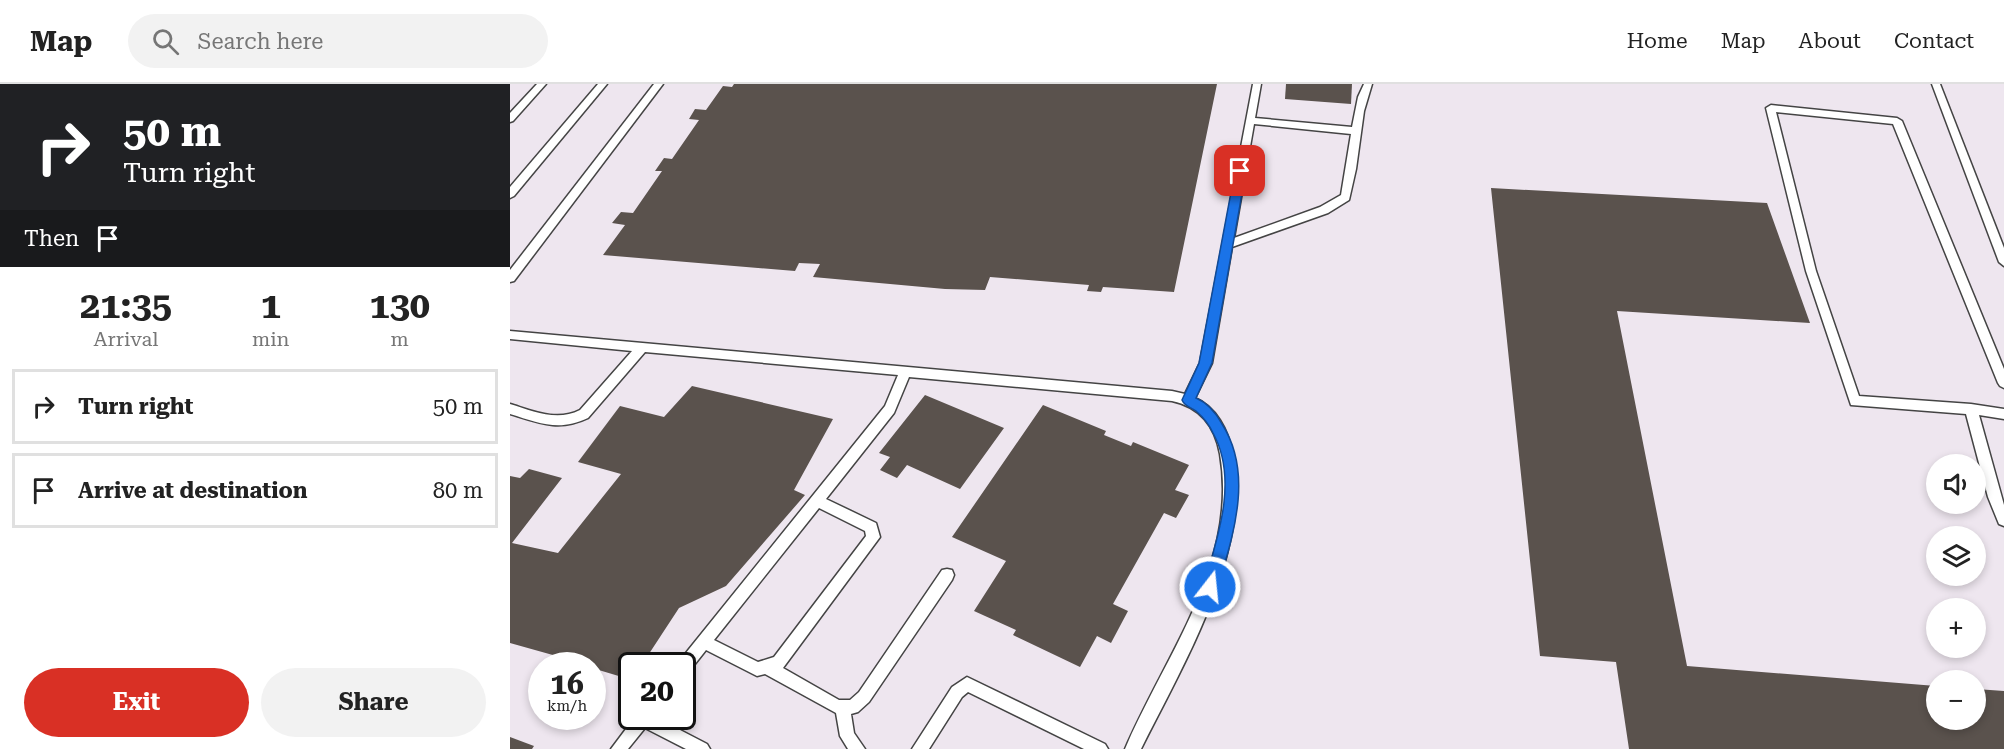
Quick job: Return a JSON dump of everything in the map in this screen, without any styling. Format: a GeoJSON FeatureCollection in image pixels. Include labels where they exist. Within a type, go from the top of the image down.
{"type":"FeatureCollection","features":[{"type":"Feature","properties":{"kind":"lane"},"geometry":{"type":"LineString","coordinates":[[510,119],[542,84]]}},
{"type":"Feature","properties":{"kind":"lane"},"geometry":{"type":"LineString","coordinates":[[510,194],[603,84]]}},
{"type":"Feature","properties":{"kind":"lane"},"geometry":{"type":"LineString","coordinates":[[510,278],[659,84]]}},
{"type":"Feature","properties":{"kind":"lane"},"geometry":{"type":"LineString","coordinates":[[1188,400],[1206,363],[1257,84]]}},
{"type":"Feature","properties":{"kind":"lane"},"geometry":{"type":"LineString","coordinates":[[1227,245],[1324,210],[1345,197],[1350,182],[1360,101],[1368,84]]}},
{"type":"Feature","properties":{"kind":"lane"},"geometry":{"type":"LineString","coordinates":[[1936,84],[2004,262]]}},
{"type":"Feature","properties":{"kind":"lane"},"geometry":{"type":"LineString","coordinates":[[2004,383],[1897,121],[1771,108],[1811,271],[1855,401],[1971,409],[2004,414]]}},
{"type":"Feature","properties":{"kind":"lane"},"geometry":{"type":"LineString","coordinates":[[1250,121],[1357,131]]}},
{"type":"Feature","properties":{"kind":"lane"},"geometry":{"type":"LineString","coordinates":[[510,335],[1172,396],[1198,405],[1211,417],[1221,433],[1230,462],[1232,488],[1226,532],[1210,587],[1133,749]]}},
{"type":"Feature","properties":{"kind":"lane"},"geometry":{"type":"LineString","coordinates":[[510,409],[559,423],[575,420],[584,414],[642,347]]}},
{"type":"Feature","properties":{"kind":"lane"},"geometry":{"type":"LineString","coordinates":[[696,652],[890,409],[905,372]]}},
{"type":"Feature","properties":{"kind":"lane"},"geometry":{"type":"LineString","coordinates":[[1971,409],[1994,498],[2004,520]]}},
{"type":"Feature","properties":{"kind":"lane"},"geometry":{"type":"LineString","coordinates":[[704,642],[757,669],[768,668],[778,663],[873,537],[871,527],[817,501]]}},
{"type":"Feature","properties":{"kind":"lane"},"geometry":{"type":"LineString","coordinates":[[768,668],[843,707],[853,707],[864,697],[947,575]]}},
{"type":"Feature","properties":{"kind":"lane"},"geometry":{"type":"LineString","coordinates":[[920,749],[957,692],[967,684],[1100,749]]}},
{"type":"Feature","properties":{"kind":"lane"},"geometry":{"type":"LineString","coordinates":[[843,707],[847,736],[856,749]]}},
{"type":"Feature","properties":{"kind":"lane"},"geometry":{"type":"LineString","coordinates":[[619,749],[634,730]]}},
{"type":"Feature","properties":{"kind":"lane"},"geometry":{"type":"LineString","coordinates":[[666,730],[702,749]]}},
{"type":"Feature","properties":{"kind":"shaded area"},"geometry":{"type":"Polygon","coordinates":[[[510,84],[2004,84],[2004,749],[510,749],[510,84]]]}},
{"type":"Feature","properties":{"kind":"building"},"geometry":{"type":"Polygon","coordinates":[[[734,84],[1217,84],[1174,292],[1103,287],[1101,292],[1087,291],[1089,285],[990,277],[985,290],[945,289],[813,277],[820,264],[799,263],[795,271],[603,255],[625,225],[612,223],[621,212],[633,213],[662,171],[655,171],[664,158],[672,159],[699,120],[689,119],[695,109],[706,110],[723,86],[732,87],[734,84]]]}},
{"type":"Feature","properties":{"kind":"building"},"geometry":{"type":"Polygon","coordinates":[[[1286,84],[1352,84],[1351,104],[1285,99],[1286,84]]]}},
{"type":"Feature","properties":{"kind":"building"},"geometry":{"type":"Polygon","coordinates":[[[1491,188],[1767,203],[1810,323],[1617,311],[1687,666],[1926,685],[1926,730],[1986,730],[1986,690],[2004,691],[2004,749],[1629,749],[1616,662],[1540,656],[1491,188]]]}},
{"type":"Feature","properties":{"kind":"building"},"geometry":{"type":"Polygon","coordinates":[[[692,386],[833,419],[794,490],[805,495],[726,586],[679,608],[650,652],[618,652],[618,676],[606,672],[606,652],[542,652],[510,643],[510,476],[520,478],[529,469],[562,478],[512,543],[558,553],[621,474],[578,462],[620,406],[664,417],[692,386]]]}},
{"type":"Feature","properties":{"kind":"building"},"geometry":{"type":"Polygon","coordinates":[[[925,395],[1004,428],[960,489],[907,465],[897,478],[880,470],[890,457],[879,453],[925,395]]]}},
{"type":"Feature","properties":{"kind":"building"},"geometry":{"type":"Polygon","coordinates":[[[1043,405],[1106,431],[1104,435],[1131,446],[1133,442],[1189,465],[1175,490],[1189,495],[1176,518],[1164,513],[1113,604],[1128,611],[1111,643],[1097,636],[1080,667],[1013,635],[1016,630],[974,611],[1006,561],[952,537],[1043,405]]]}},
{"type":"Feature","properties":{"kind":"building"},"geometry":{"type":"Polygon","coordinates":[[[510,737],[534,746],[532,749],[510,749],[510,737]]]}},
{"type":"Feature","properties":{"kind":"route"},"geometry":{"type":"LineString","coordinates":[[1210,587],[1226,532],[1232,488],[1230,462],[1221,433],[1211,417],[1198,405],[1188,400],[1206,363],[1240,171]]}}]}
